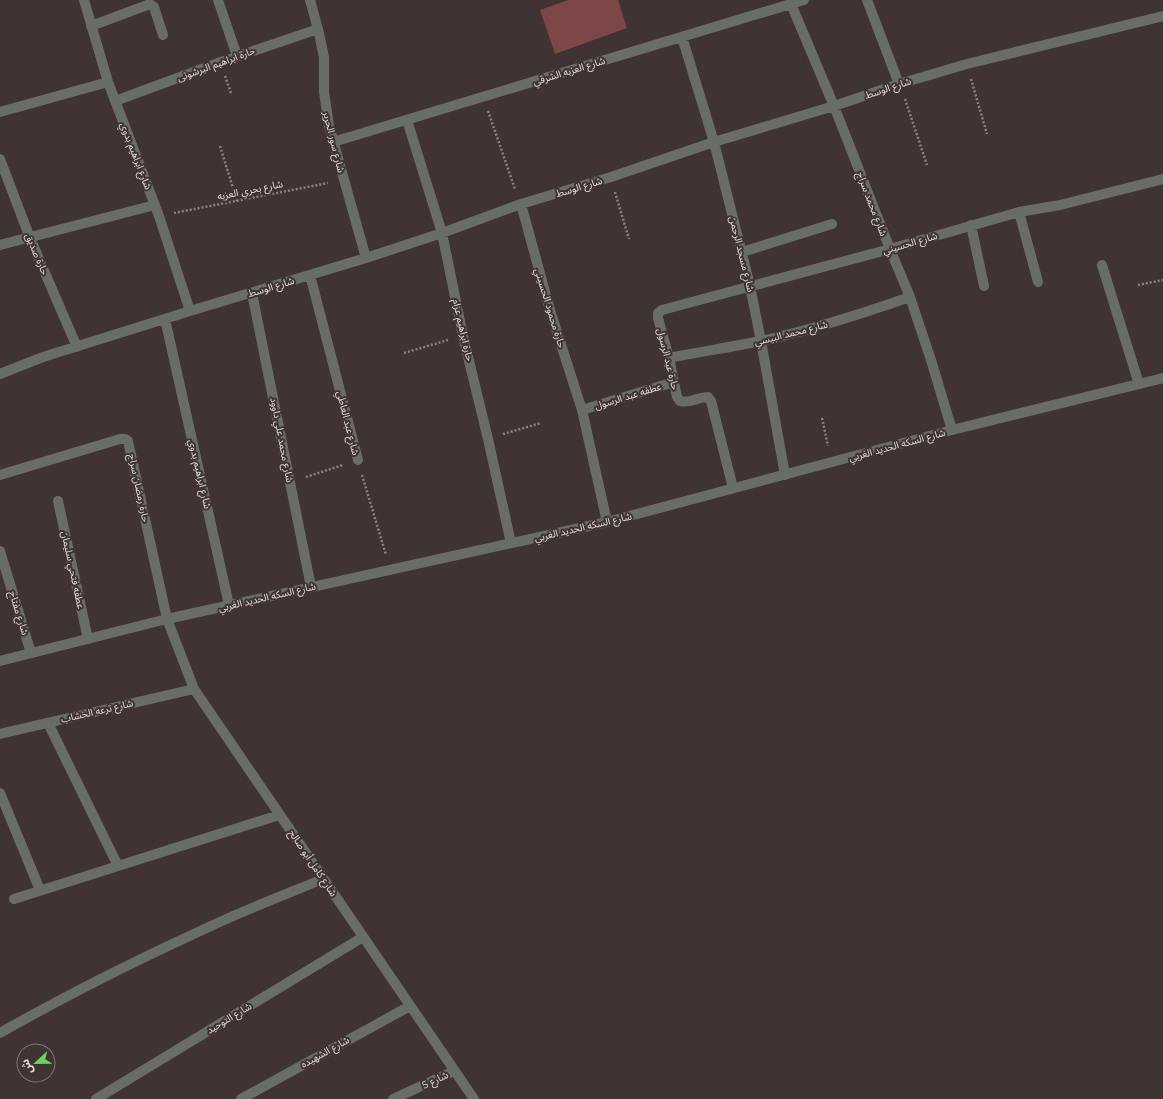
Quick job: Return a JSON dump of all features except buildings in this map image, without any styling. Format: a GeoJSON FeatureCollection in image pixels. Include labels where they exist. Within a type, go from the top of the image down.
{"type":"FeatureCollection","features":[{"type":"Feature","properties":{"kind":"street","name":"شارع ابراهيم بدوي"},"geometry":{"type":"LineString","coordinates":[[84,0],[108,82],[159,216],[190,310]]}},
{"type":"Feature","properties":{"kind":"street"},"geometry":{"type":"LineString","coordinates":[[218,0],[237,56]]}},
{"type":"Feature","properties":{"kind":"street","name":"شارع سور الحرير"},"geometry":{"type":"LineString","coordinates":[[310,0],[324,57],[324,92],[329,126],[366,258]]}},
{"type":"Feature","properties":{"kind":"street","name":"شارع العزبه الشرقي"},"geometry":{"type":"LineString","coordinates":[[333,142],[804,0]]}},
{"type":"Feature","properties":{"kind":"street"},"geometry":{"type":"LineString","coordinates":[[867,0],[899,84]]}},
{"type":"Feature","properties":{"kind":"street"},"geometry":{"type":"LineString","coordinates":[[91,26],[150,4],[154,7],[163,35]]}},
{"type":"Feature","properties":{"kind":"street","name":"شارع محمد سراج"},"geometry":{"type":"LineString","coordinates":[[791,4],[834,106],[910,297],[952,430]]}},
{"type":"Feature","properties":{"kind":"street","name":"شارع الوسط"},"geometry":{"type":"LineString","coordinates":[[0,374],[43,357],[190,310],[252,293],[366,258],[442,233],[521,204],[611,177],[714,142],[834,106],[899,84],[967,64],[1163,16]]}},
{"type":"Feature","properties":{"kind":"street","name":"حارة ابراهيم البرشونى"},"geometry":{"type":"LineString","coordinates":[[115,101],[237,56],[318,29]]}},
{"type":"Feature","properties":{"kind":"street","name":"شارع مسجد الرحمن"},"geometry":{"type":"LineString","coordinates":[[682,37],[714,142],[750,286],[762,341],[785,475]]}},
{"type":"Feature","properties":{"kind":"street"},"geometry":{"type":"LineString","coordinates":[[0,112],[108,82]]}},
{"type":"Feature","properties":{"kind":"street","name":"حارة ابراهيم عزام"},"geometry":{"type":"LineString","coordinates":[[407,120],[442,233],[511,543]]}},
{"type":"Feature","properties":{"kind":"street","name":"حارة صديق"},"geometry":{"type":"LineString","coordinates":[[0,159],[30,238],[77,347]]}},
{"type":"Feature","properties":{"kind":"street","name":"شارع الحسيني"},"geometry":{"type":"LineString","coordinates":[[658,312],[890,249],[1019,212],[1060,205],[1163,178]]}},
{"type":"Feature","properties":{"kind":"street","name":"حارة محمود الحسيني"},"geometry":{"type":"LineString","coordinates":[[521,204],[550,310],[582,410],[607,522]]}},
{"type":"Feature","properties":{"kind":"street"},"geometry":{"type":"LineString","coordinates":[[0,245],[155,205]]}},
{"type":"Feature","properties":{"kind":"street"},"geometry":{"type":"LineString","coordinates":[[1019,212],[1038,282]]}},
{"type":"Feature","properties":{"kind":"street"},"geometry":{"type":"LineString","coordinates":[[742,252],[832,224]]}},
{"type":"Feature","properties":{"kind":"street"},"geometry":{"type":"LineString","coordinates":[[971,225],[984,286]]}},
{"type":"Feature","properties":{"kind":"street"},"geometry":{"type":"LineString","coordinates":[[1102,265],[1139,384]]}},
{"type":"Feature","properties":{"kind":"street","name":"شارع عبد العاطي"},"geometry":{"type":"LineString","coordinates":[[310,275],[358,460]]}},
{"type":"Feature","properties":{"kind":"street","name":"شارع محمد علي داوود"},"geometry":{"type":"LineString","coordinates":[[252,293],[311,587]]}},
{"type":"Feature","properties":{"kind":"street","name":"شارع محمد البيسي"},"geometry":{"type":"LineString","coordinates":[[669,358],[762,341],[810,329],[858,316],[910,297]]}},
{"type":"Feature","properties":{"kind":"street","name":"حارة عبد الرسول"},"geometry":{"type":"LineString","coordinates":[[658,312],[658,318],[669,358],[677,397],[680,401],[684,402],[703,397],[708,397],[711,401],[733,488]]}},
{"type":"Feature","properties":{"kind":"street","name":"شارع ابراهيم بدوي"},"geometry":{"type":"LineString","coordinates":[[165,319],[229,606]]}},
{"type":"Feature","properties":{"kind":"street","name":"شارع السكه الحديد الغربي"},"geometry":{"type":"LineString","coordinates":[[0,661],[167,619],[607,522],[952,430],[1163,378]]}},
{"type":"Feature","properties":{"kind":"street","name":"عطفه عبد الرسول"},"geometry":{"type":"LineString","coordinates":[[582,410],[674,382]]}},
{"type":"Feature","properties":{"kind":"street","name":"حارة رمضان سراج"},"geometry":{"type":"LineString","coordinates":[[0,475],[120,439],[128,441],[167,619]]}},
{"type":"Feature","properties":{"kind":"street","name":"عطفه فتحي سليمان"},"geometry":{"type":"LineString","coordinates":[[58,501],[88,639]]}},
{"type":"Feature","properties":{"kind":"street","name":"شارع مفتاح"},"geometry":{"type":"LineString","coordinates":[[0,551],[31,653]]}},
{"type":"Feature","properties":{"kind":"street","name":"شارع كامل أبو صالح"},"geometry":{"type":"LineString","coordinates":[[167,619],[194,689],[474,1099]]}},
{"type":"Feature","properties":{"kind":"street","name":"شارع ترعه الخشاب"},"geometry":{"type":"LineString","coordinates":[[0,734],[194,689]]}},
{"type":"Feature","properties":{"kind":"street"},"geometry":{"type":"LineString","coordinates":[[48,722],[118,866]]}},
{"type":"Feature","properties":{"kind":"street"},"geometry":{"type":"LineString","coordinates":[[0,793],[40,890]]}},
{"type":"Feature","properties":{"kind":"street"},"geometry":{"type":"LineString","coordinates":[[14,899],[280,815]]}},
{"type":"Feature","properties":{"kind":"street"},"geometry":{"type":"LineString","coordinates":[[0,1033],[126,966],[224,921],[323,879]]}},
{"type":"Feature","properties":{"kind":"street","name":"شارع التوحيد"},"geometry":{"type":"LineString","coordinates":[[96,1099],[363,937]]}},
{"type":"Feature","properties":{"kind":"street","name":"شارع الشهيده"},"geometry":{"type":"LineString","coordinates":[[241,1099],[410,1006]]}},
{"type":"Feature","properties":{"kind":"street","name":"شارع 5"},"geometry":{"type":"LineString","coordinates":[[393,1099],[454,1071]]}},
{"type":"Feature","properties":{"kind":"path"},"geometry":{"type":"LineString","coordinates":[[967,64],[987,134]]}},
{"type":"Feature","properties":{"kind":"path"},"geometry":{"type":"LineString","coordinates":[[899,84],[927,165]]}},
{"type":"Feature","properties":{"kind":"path"},"geometry":{"type":"LineString","coordinates":[[482,96],[521,204]]}},
{"type":"Feature","properties":{"kind":"path"},"geometry":{"type":"LineString","coordinates":[[220,146],[237,201]]}},
{"type":"Feature","properties":{"kind":"path"},"geometry":{"type":"LineString","coordinates":[[611,177],[629,239]]}},
{"type":"Feature","properties":{"kind":"path","name":"شارع بحري العزبه"},"geometry":{"type":"LineString","coordinates":[[159,216],[344,180]]}},
{"type":"Feature","properties":{"kind":"path"},"geometry":{"type":"LineString","coordinates":[[1138,285],[1163,280]]}},
{"type":"Feature","properties":{"kind":"path"},"geometry":{"type":"LineString","coordinates":[[404,353],[464,336]]}},
{"type":"Feature","properties":{"kind":"path"},"geometry":{"type":"LineString","coordinates":[[822,418],[832,462]]}},
{"type":"Feature","properties":{"kind":"path"},"geometry":{"type":"LineString","coordinates":[[488,439],[541,423]]}},
{"type":"Feature","properties":{"kind":"path"},"geometry":{"type":"LineString","coordinates":[[290,482],[358,460]]}},
{"type":"Feature","properties":{"kind":"path","name":"شارع عبد العاطي"},"geometry":{"type":"LineString","coordinates":[[358,460],[390,570]]}},
{"type":"Feature","properties":{"kind":"shaded area"},"geometry":{"type":"Polygon","coordinates":[[[568,0],[618,0],[627,28],[555,54],[540,10],[568,0]]]}}]}
